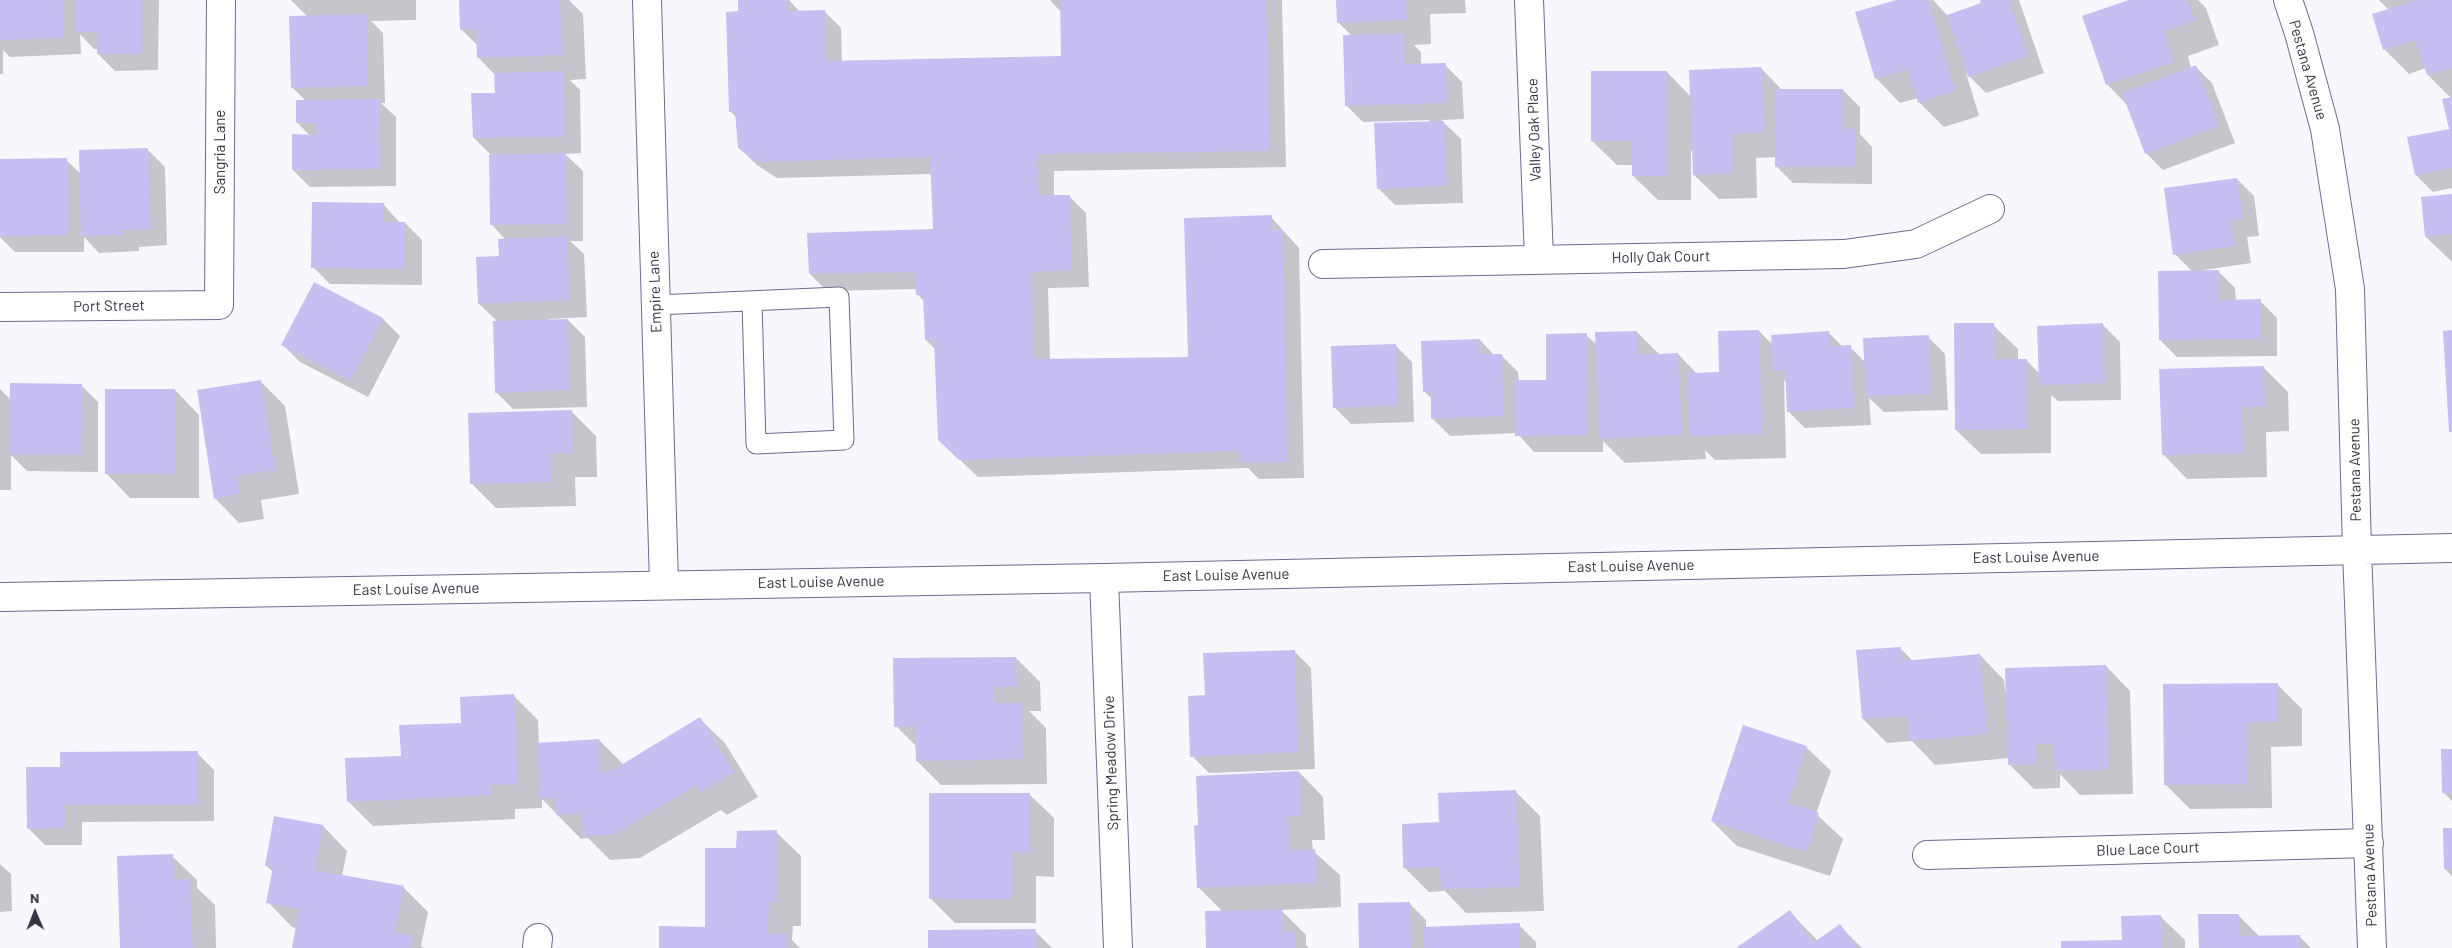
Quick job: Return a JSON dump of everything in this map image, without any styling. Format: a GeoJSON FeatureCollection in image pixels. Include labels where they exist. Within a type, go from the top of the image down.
{"type":"FeatureCollection","features":[{"type":"Feature","properties":{"kind":"street","name":"Sangria Lane"},"geometry":{"type":"LineString","coordinates":[[219,305],[221,0]]}},
{"type":"Feature","properties":{"kind":"street","name":"Empire Lane"},"geometry":{"type":"LineString","coordinates":[[647,0],[664,584]]}},
{"type":"Feature","properties":{"kind":"street","name":"Valley Oak Place"},"geometry":{"type":"LineString","coordinates":[[1529,0],[1539,259]]}},
{"type":"Feature","properties":{"kind":"street","name":"Pestana Avenue"},"geometry":{"type":"LineString","coordinates":[[2288,0],[2325,129],[2350,289],[2357,550],[2372,948]]}},
{"type":"Feature","properties":{"kind":"street","name":"Holly Oak Court"},"geometry":{"type":"LineString","coordinates":[[1323,264],[1844,254],[1916,244],[1990,209]]}},
{"type":"Feature","properties":{"kind":"street","name":"Port Street"},"geometry":{"type":"LineString","coordinates":[[0,307],[219,305]]}},
{"type":"Feature","properties":{"kind":"street","name":"East Louise Avenue"},"geometry":{"type":"LineString","coordinates":[[0,597],[664,584],[1104,578],[2452,548]]}},
{"type":"Feature","properties":{"kind":"street","name":"Spring Meadow Drive"},"geometry":{"type":"LineString","coordinates":[[1104,578],[1118,948]]}},
{"type":"Feature","properties":{"kind":"street","name":"Blue Lace Court"},"geometry":{"type":"LineString","coordinates":[[1927,854],[2369,843]]}},
{"type":"Feature","properties":{"kind":"lane"},"geometry":{"type":"LineString","coordinates":[[656,305],[839,297],[844,440],[756,444],[752,301]]}},
{"type":"Feature","properties":{"kind":"building"},"geometry":{"type":"Polygon","coordinates":[[[0,0],[63,0],[64,38],[0,40],[0,0]]]}},
{"type":"Feature","properties":{"kind":"building"},"geometry":{"type":"Polygon","coordinates":[[[76,0],[142,0],[142,54],[97,54],[97,32],[76,32],[76,0]]]}},
{"type":"Feature","properties":{"kind":"building"},"geometry":{"type":"Polygon","coordinates":[[[459,0],[560,0],[562,55],[477,58],[476,29],[460,30],[459,0]]]}},
{"type":"Feature","properties":{"kind":"building"},"geometry":{"type":"Polygon","coordinates":[[[738,0],[786,0],[787,11],[825,10],[826,61],[1061,56],[1060,0],[1266,0],[1270,151],[1037,154],[1038,195],[1070,195],[1072,270],[1032,272],[1034,359],[1188,357],[1184,218],[1272,215],[1272,230],[1282,230],[1288,462],[1240,463],[1239,451],[959,460],[938,440],[934,339],[925,340],[923,295],[916,295],[914,272],[809,274],[807,233],[933,229],[930,157],[758,162],[738,148],[735,112],[729,112],[726,12],[738,11],[738,0]]]}},
{"type":"Feature","properties":{"kind":"building"},"geometry":{"type":"Polygon","coordinates":[[[1336,0],[1406,0],[1407,20],[1337,23],[1336,0]]]}},
{"type":"Feature","properties":{"kind":"building"},"geometry":{"type":"Polygon","coordinates":[[[1896,0],[1928,0],[1955,91],[1918,103],[1908,69],[1875,79],[1855,12],[1896,0]]]}},
{"type":"Feature","properties":{"kind":"building"},"geometry":{"type":"Polygon","coordinates":[[[1980,0],[2009,0],[2028,56],[1968,77],[1947,15],[1981,3],[1980,0]]]}},
{"type":"Feature","properties":{"kind":"building"},"geometry":{"type":"Polygon","coordinates":[[[2129,0],[2188,0],[2195,21],[2164,31],[2174,62],[2106,85],[2082,16],[2129,0]]]}},
{"type":"Feature","properties":{"kind":"building"},"geometry":{"type":"Polygon","coordinates":[[[2418,0],[2452,0],[2452,68],[2427,75],[2415,40],[2383,50],[2372,14],[2418,0]]]}},
{"type":"Feature","properties":{"kind":"building"},"geometry":{"type":"Polygon","coordinates":[[[367,14],[368,86],[291,88],[289,16],[367,14]]]}},
{"type":"Feature","properties":{"kind":"building"},"geometry":{"type":"Polygon","coordinates":[[[1404,34],[1405,64],[1446,63],[1447,103],[1345,106],[1343,35],[1404,34]]]}},
{"type":"Feature","properties":{"kind":"building"},"geometry":{"type":"Polygon","coordinates":[[[2196,65],[2219,126],[2145,154],[2122,93],[2196,65]]]}},
{"type":"Feature","properties":{"kind":"building"},"geometry":{"type":"Polygon","coordinates":[[[1761,67],[1764,132],[1732,134],[1733,173],[1693,175],[1689,70],[1761,67]]]}},
{"type":"Feature","properties":{"kind":"building"},"geometry":{"type":"Polygon","coordinates":[[[563,71],[564,137],[473,138],[471,93],[495,93],[494,73],[563,71]]]}},
{"type":"Feature","properties":{"kind":"building"},"geometry":{"type":"Polygon","coordinates":[[[1591,71],[1667,71],[1667,176],[1632,176],[1632,141],[1591,141],[1591,71]]]}},
{"type":"Feature","properties":{"kind":"building"},"geometry":{"type":"Polygon","coordinates":[[[1775,89],[1843,89],[1843,129],[1856,128],[1856,167],[1775,167],[1775,89]]]}},
{"type":"Feature","properties":{"kind":"building"},"geometry":{"type":"Polygon","coordinates":[[[2452,97],[2452,168],[2415,175],[2407,137],[2449,129],[2442,99],[2452,97]]]}},
{"type":"Feature","properties":{"kind":"building"},"geometry":{"type":"Polygon","coordinates":[[[379,99],[380,169],[292,170],[292,134],[316,135],[316,123],[296,123],[296,100],[379,99]]]}},
{"type":"Feature","properties":{"kind":"building"},"geometry":{"type":"Polygon","coordinates":[[[1444,121],[1447,186],[1377,189],[1374,123],[1444,121]]]}},
{"type":"Feature","properties":{"kind":"building"},"geometry":{"type":"Polygon","coordinates":[[[148,148],[151,229],[122,230],[123,235],[81,236],[79,150],[148,148]]]}},
{"type":"Feature","properties":{"kind":"building"},"geometry":{"type":"Polygon","coordinates":[[[566,153],[567,224],[490,225],[489,155],[566,153]]]}},
{"type":"Feature","properties":{"kind":"building"},"geometry":{"type":"Polygon","coordinates":[[[67,158],[68,235],[0,236],[0,159],[67,158]]]}},
{"type":"Feature","properties":{"kind":"building"},"geometry":{"type":"Polygon","coordinates":[[[2237,178],[2243,219],[2231,220],[2235,246],[2173,255],[2164,188],[2237,178]]]}},
{"type":"Feature","properties":{"kind":"building"},"geometry":{"type":"Polygon","coordinates":[[[2452,194],[2452,234],[2425,237],[2421,197],[2452,194]]]}},
{"type":"Feature","properties":{"kind":"building"},"geometry":{"type":"Polygon","coordinates":[[[312,202],[384,203],[384,222],[405,222],[405,269],[311,268],[312,202]]]}},
{"type":"Feature","properties":{"kind":"building"},"geometry":{"type":"Polygon","coordinates":[[[567,236],[570,300],[478,304],[476,257],[499,256],[498,239],[567,236]]]}},
{"type":"Feature","properties":{"kind":"building"},"geometry":{"type":"Polygon","coordinates":[[[2219,270],[2219,300],[2261,299],[2261,339],[2159,340],[2158,271],[2219,270]]]}},
{"type":"Feature","properties":{"kind":"building"},"geometry":{"type":"Polygon","coordinates":[[[314,282],[383,318],[350,381],[281,345],[314,282]]]}},
{"type":"Feature","properties":{"kind":"building"},"geometry":{"type":"Polygon","coordinates":[[[568,319],[570,390],[495,393],[493,321],[568,319]]]}},
{"type":"Feature","properties":{"kind":"building"},"geometry":{"type":"Polygon","coordinates":[[[1954,323],[1994,323],[1995,359],[2027,359],[2027,429],[1955,430],[1954,323]]]}},
{"type":"Feature","properties":{"kind":"building"},"geometry":{"type":"Polygon","coordinates":[[[2103,323],[2105,383],[2039,385],[2037,326],[2103,323]]]}},
{"type":"Feature","properties":{"kind":"building"},"geometry":{"type":"Polygon","coordinates":[[[1759,330],[1762,434],[1689,436],[1688,373],[1719,372],[1718,331],[1759,330]]]}},
{"type":"Feature","properties":{"kind":"building"},"geometry":{"type":"Polygon","coordinates":[[[2452,330],[2452,432],[2449,432],[2443,331],[2452,330]]]}},
{"type":"Feature","properties":{"kind":"building"},"geometry":{"type":"Polygon","coordinates":[[[1637,331],[1638,355],[1678,353],[1682,435],[1599,439],[1595,332],[1637,331]]]}},
{"type":"Feature","properties":{"kind":"building"},"geometry":{"type":"Polygon","coordinates":[[[1829,331],[1830,346],[1851,345],[1854,408],[1787,412],[1785,370],[1773,371],[1771,335],[1829,331]]]}},
{"type":"Feature","properties":{"kind":"building"},"geometry":{"type":"Polygon","coordinates":[[[1587,333],[1587,435],[1515,436],[1515,380],[1546,380],[1546,334],[1587,333]]]}},
{"type":"Feature","properties":{"kind":"building"},"geometry":{"type":"Polygon","coordinates":[[[1929,335],[1931,394],[1866,396],[1863,338],[1929,335]]]}},
{"type":"Feature","properties":{"kind":"building"},"geometry":{"type":"Polygon","coordinates":[[[1480,339],[1481,354],[1502,354],[1504,416],[1431,419],[1431,392],[1423,392],[1421,341],[1480,339]]]}},
{"type":"Feature","properties":{"kind":"building"},"geometry":{"type":"Polygon","coordinates":[[[1396,344],[1398,405],[1333,408],[1331,346],[1396,344]]]}},
{"type":"Feature","properties":{"kind":"building"},"geometry":{"type":"Polygon","coordinates":[[[2264,366],[2265,407],[2242,407],[2243,453],[2162,455],[2159,369],[2264,366]]]}},
{"type":"Feature","properties":{"kind":"building"},"geometry":{"type":"Polygon","coordinates":[[[261,380],[275,470],[237,476],[240,494],[214,499],[197,390],[261,380]]]}},
{"type":"Feature","properties":{"kind":"building"},"geometry":{"type":"Polygon","coordinates":[[[10,383],[82,384],[81,455],[9,455],[10,383]]]}},
{"type":"Feature","properties":{"kind":"building"},"geometry":{"type":"Polygon","coordinates":[[[105,389],[175,389],[175,474],[105,474],[105,389]]]}},
{"type":"Feature","properties":{"kind":"building"},"geometry":{"type":"Polygon","coordinates":[[[572,410],[573,453],[551,453],[552,482],[470,484],[468,413],[572,410]]]}},
{"type":"Feature","properties":{"kind":"building"},"geometry":{"type":"Polygon","coordinates":[[[1901,647],[1902,661],[1980,654],[1987,734],[1909,741],[1907,716],[1862,719],[1856,650],[1901,647]]]}},
{"type":"Feature","properties":{"kind":"building"},"geometry":{"type":"Polygon","coordinates":[[[1295,650],[1298,752],[1190,757],[1188,696],[1205,695],[1203,653],[1295,650]]]}},
{"type":"Feature","properties":{"kind":"building"},"geometry":{"type":"Polygon","coordinates":[[[1016,657],[1017,687],[994,687],[995,703],[1022,703],[1023,759],[916,761],[915,726],[894,727],[893,658],[1016,657]]]}},
{"type":"Feature","properties":{"kind":"building"},"geometry":{"type":"Polygon","coordinates":[[[2106,665],[2109,770],[2055,771],[2054,743],[2035,744],[2036,764],[2008,765],[2005,668],[2106,665]]]}},
{"type":"Feature","properties":{"kind":"building"},"geometry":{"type":"Polygon","coordinates":[[[2278,683],[2278,722],[2247,723],[2248,784],[2164,785],[2163,684],[2278,683]]]}},
{"type":"Feature","properties":{"kind":"building"},"geometry":{"type":"Polygon","coordinates":[[[514,694],[518,784],[491,785],[491,795],[347,802],[345,758],[401,756],[399,725],[461,723],[460,697],[514,694]]]}},
{"type":"Feature","properties":{"kind":"building"},"geometry":{"type":"Polygon","coordinates":[[[700,717],[734,772],[701,792],[697,785],[615,834],[584,836],[582,813],[556,815],[555,798],[539,799],[537,743],[599,739],[601,771],[611,771],[700,717]]]}},
{"type":"Feature","properties":{"kind":"building"},"geometry":{"type":"Polygon","coordinates":[[[1743,725],[1807,746],[1788,803],[1819,813],[1806,852],[1711,821],[1743,725]]]}},
{"type":"Feature","properties":{"kind":"building"},"geometry":{"type":"Polygon","coordinates":[[[2441,749],[2452,749],[2452,793],[2442,793],[2441,749]]]}},
{"type":"Feature","properties":{"kind":"building"},"geometry":{"type":"Polygon","coordinates":[[[198,751],[198,805],[65,805],[65,828],[27,829],[26,767],[60,767],[60,752],[198,751]]]}},
{"type":"Feature","properties":{"kind":"building"},"geometry":{"type":"Polygon","coordinates":[[[1299,771],[1301,816],[1288,816],[1290,851],[1315,849],[1317,883],[1197,888],[1194,826],[1198,825],[1196,776],[1299,771]]]}},
{"type":"Feature","properties":{"kind":"building"},"geometry":{"type":"Polygon","coordinates":[[[1516,790],[1520,887],[1441,889],[1440,867],[1403,868],[1402,824],[1439,822],[1438,793],[1516,790]]]}},
{"type":"Feature","properties":{"kind":"building"},"geometry":{"type":"Polygon","coordinates":[[[929,793],[1030,793],[1030,853],[1012,852],[1012,899],[929,899],[929,793]]]}},
{"type":"Feature","properties":{"kind":"building"},"geometry":{"type":"Polygon","coordinates":[[[274,816],[323,825],[315,870],[404,886],[395,932],[413,935],[410,948],[292,948],[299,909],[266,903],[273,867],[265,866],[274,816]]]}},
{"type":"Feature","properties":{"kind":"building"},"geometry":{"type":"Polygon","coordinates":[[[2443,828],[2452,828],[2452,869],[2444,869],[2443,828]]]}},
{"type":"Feature","properties":{"kind":"building"},"geometry":{"type":"Polygon","coordinates":[[[777,830],[777,902],[769,902],[768,934],[787,933],[787,948],[659,948],[659,926],[705,927],[705,848],[736,848],[737,831],[777,830]]]}},
{"type":"Feature","properties":{"kind":"building"},"geometry":{"type":"Polygon","coordinates":[[[173,854],[174,880],[190,879],[193,948],[120,948],[117,856],[173,854]]]}},
{"type":"Feature","properties":{"kind":"building"},"geometry":{"type":"Polygon","coordinates":[[[1410,902],[1411,948],[1359,948],[1358,903],[1410,902]]]}},
{"type":"Feature","properties":{"kind":"building"},"geometry":{"type":"Polygon","coordinates":[[[1282,909],[1283,932],[1295,932],[1295,948],[1206,948],[1205,911],[1282,909]]]}},
{"type":"Feature","properties":{"kind":"building"},"geometry":{"type":"Polygon","coordinates":[[[1790,910],[1813,943],[1840,924],[1857,948],[1736,948],[1790,910]]]}},
{"type":"Feature","properties":{"kind":"building"},"geometry":{"type":"Polygon","coordinates":[[[2198,914],[2239,914],[2239,936],[2300,935],[2300,948],[2199,948],[2198,914]]]}},
{"type":"Feature","properties":{"kind":"building"},"geometry":{"type":"Polygon","coordinates":[[[2161,915],[2162,948],[2061,948],[2061,941],[2122,940],[2121,916],[2161,915]]]}},
{"type":"Feature","properties":{"kind":"building"},"geometry":{"type":"Polygon","coordinates":[[[1520,923],[1520,948],[1424,948],[1424,927],[1520,923]]]}},
{"type":"Feature","properties":{"kind":"building"},"geometry":{"type":"Polygon","coordinates":[[[1036,929],[1036,948],[928,948],[928,930],[1036,929]]]}}]}
